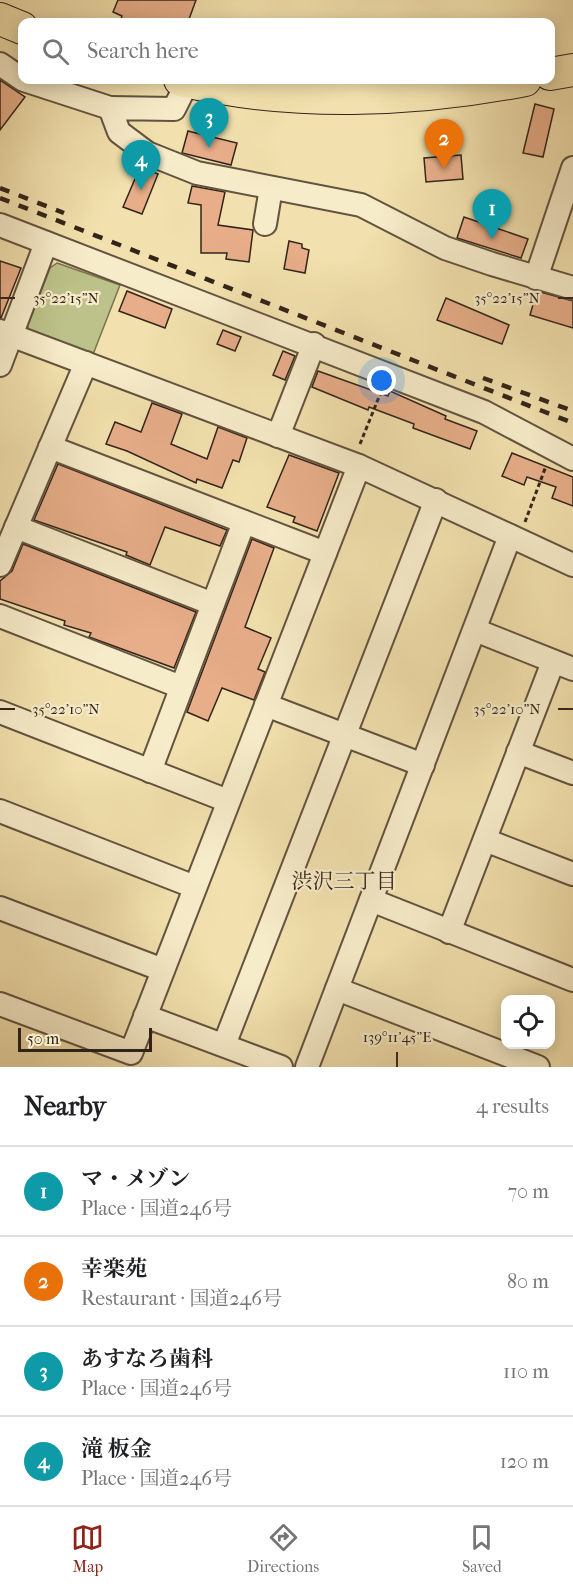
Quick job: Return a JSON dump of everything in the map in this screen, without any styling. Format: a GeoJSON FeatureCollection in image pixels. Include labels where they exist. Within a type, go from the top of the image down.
{"type":"FeatureCollection","features":[{"type":"Feature","properties":{"kind":"highway"},"geometry":{"type":"LineString","coordinates":[[0,19],[18,26]]}},
{"type":"Feature","properties":{"kind":"highway"},"geometry":{"type":"LineString","coordinates":[[555,73],[573,70]]}},
{"type":"Feature","properties":{"kind":"highway"},"geometry":{"type":"LineString","coordinates":[[216,84],[310,96],[408,96],[502,84]]}},
{"type":"Feature","properties":{"kind":"street"},"geometry":{"type":"LineString","coordinates":[[0,64],[18,76]]}},
{"type":"Feature","properties":{"kind":"street"},"geometry":{"type":"LineString","coordinates":[[38,84],[110,108],[174,109],[183,84]]}},
{"type":"Feature","properties":{"kind":"street"},"geometry":{"type":"LineString","coordinates":[[110,108],[119,132],[147,153],[197,173],[361,205],[445,248],[573,288]]}},
{"type":"Feature","properties":{"kind":"street"},"geometry":{"type":"LineString","coordinates":[[536,278],[573,168]]}},
{"type":"Feature","properties":{"kind":"street"},"geometry":{"type":"LineString","coordinates":[[265,224],[271,188]]}},
{"type":"Feature","properties":{"kind":"street"},"geometry":{"type":"LineString","coordinates":[[0,225],[314,344],[484,412],[563,453]]}},
{"type":"Feature","properties":{"kind":"street"},"geometry":{"type":"LineString","coordinates":[[0,365],[6,333],[46,243]]}},
{"type":"Feature","properties":{"kind":"street"},"geometry":{"type":"LineString","coordinates":[[6,333],[355,465],[436,500],[517,529],[573,565]]}},
{"type":"Feature","properties":{"kind":"street"},"geometry":{"type":"LineString","coordinates":[[278,436],[314,344]]}},
{"type":"Feature","properties":{"kind":"street"},"geometry":{"type":"LineString","coordinates":[[0,565],[86,363]]}},
{"type":"Feature","properties":{"kind":"street"},"geometry":{"type":"LineString","coordinates":[[50,447],[325,553]]}},
{"type":"Feature","properties":{"kind":"street"},"geometry":{"type":"LineString","coordinates":[[1,1006],[131,1053],[325,553],[355,465]]}},
{"type":"Feature","properties":{"kind":"street"},"geometry":{"type":"LineString","coordinates":[[237,1055],[344,735],[436,500]]}},
{"type":"Feature","properties":{"kind":"street"},"geometry":{"type":"LineString","coordinates":[[150,771],[244,522]]}},
{"type":"Feature","properties":{"kind":"street"},"geometry":{"type":"LineString","coordinates":[[16,527],[213,604]]}},
{"type":"Feature","properties":{"kind":"street"},"geometry":{"type":"LineString","coordinates":[[307,1067],[475,630],[517,529]]}},
{"type":"Feature","properties":{"kind":"street"},"geometry":{"type":"LineString","coordinates":[[0,616],[181,687]]}},
{"type":"Feature","properties":{"kind":"street"},"geometry":{"type":"LineString","coordinates":[[449,932],[518,752],[563,665],[475,630]]}},
{"type":"Feature","properties":{"kind":"street"},"geometry":{"type":"LineString","coordinates":[[266,705],[423,765]]}},
{"type":"Feature","properties":{"kind":"street"},"geometry":{"type":"LineString","coordinates":[[0,712],[228,801]]}},
{"type":"Feature","properties":{"kind":"street"},"geometry":{"type":"LineString","coordinates":[[518,752],[573,773]]}},
{"type":"Feature","properties":{"kind":"street"},"geometry":{"type":"LineString","coordinates":[[0,811],[195,887]]}},
{"type":"Feature","properties":{"kind":"street"},"geometry":{"type":"LineString","coordinates":[[485,840],[573,874]]}},
{"type":"Feature","properties":{"kind":"street"},"geometry":{"type":"LineString","coordinates":[[371,900],[573,980]]}},
{"type":"Feature","properties":{"kind":"street"},"geometry":{"type":"LineString","coordinates":[[0,908],[163,970]]}},
{"type":"Feature","properties":{"kind":"street"},"geometry":{"type":"LineString","coordinates":[[337,989],[538,1067]]}},
{"type":"Feature","properties":{"kind":"street"},"geometry":{"type":"LineString","coordinates":[[145,1017],[237,1055],[281,1067]]}},
{"type":"Feature","properties":{"kind":"path"},"geometry":{"type":"LineString","coordinates":[[355,465],[389,374]]}},
{"type":"Feature","properties":{"kind":"path"},"geometry":{"type":"LineString","coordinates":[[517,529],[563,453]]}},
{"type":"Feature","properties":{"kind":"green space"},"geometry":{"type":"Polygon","coordinates":[[[57,263],[120,285],[92,357],[28,333],[28,325],[50,268],[57,263]]]}},
{"type":"Feature","properties":{"kind":"building"},"geometry":{"type":"Polygon","coordinates":[[[118,0],[196,0],[189,18],[121,18],[122,16],[113,12],[118,0]]]}},
{"type":"Feature","properties":{"kind":"building"},"geometry":{"type":"Polygon","coordinates":[[[0,80],[25,97],[0,130],[0,80]]]}},
{"type":"Feature","properties":{"kind":"building"},"geometry":{"type":"Polygon","coordinates":[[[535,104],[554,109],[543,157],[523,153],[535,104]]]}},
{"type":"Feature","properties":{"kind":"building"},"geometry":{"type":"Polygon","coordinates":[[[188,131],[237,143],[231,165],[182,153],[188,131]]]}},
{"type":"Feature","properties":{"kind":"building"},"geometry":{"type":"Polygon","coordinates":[[[461,155],[463,179],[426,182],[424,158],[461,155]]]}},
{"type":"Feature","properties":{"kind":"building"},"geometry":{"type":"Polygon","coordinates":[[[140,167],[158,174],[142,214],[123,207],[140,167]]]}},
{"type":"Feature","properties":{"kind":"building"},"geometry":{"type":"Polygon","coordinates":[[[192,186],[225,192],[218,225],[253,230],[249,262],[226,259],[227,253],[201,253],[201,205],[188,203],[192,186]]]}},
{"type":"Feature","properties":{"kind":"building"},"geometry":{"type":"Polygon","coordinates":[[[464,217],[528,239],[521,258],[457,238],[464,217]]]}},
{"type":"Feature","properties":{"kind":"building"},"geometry":{"type":"Polygon","coordinates":[[[289,241],[302,244],[302,248],[309,250],[305,273],[284,269],[289,241]]]}},
{"type":"Feature","properties":{"kind":"building"},"geometry":{"type":"Polygon","coordinates":[[[0,261],[21,268],[1,318],[0,318],[0,261]]]}},
{"type":"Feature","properties":{"kind":"building"},"geometry":{"type":"Polygon","coordinates":[[[127,291],[172,309],[165,328],[119,311],[127,291]]]}},
{"type":"Feature","properties":{"kind":"building"},"geometry":{"type":"Polygon","coordinates":[[[537,291],[573,301],[573,328],[530,315],[537,291]]]}},
{"type":"Feature","properties":{"kind":"building"},"geometry":{"type":"Polygon","coordinates":[[[446,298],[509,325],[502,344],[437,320],[446,298]]]}},
{"type":"Feature","properties":{"kind":"building"},"geometry":{"type":"Polygon","coordinates":[[[223,330],[241,337],[235,351],[217,344],[223,330]]]}},
{"type":"Feature","properties":{"kind":"building"},"geometry":{"type":"Polygon","coordinates":[[[283,351],[295,356],[285,380],[273,375],[283,351]]]}},
{"type":"Feature","properties":{"kind":"building"},"geometry":{"type":"Polygon","coordinates":[[[318,371],[388,396],[390,391],[446,416],[445,419],[477,431],[470,449],[413,428],[414,424],[369,407],[368,410],[312,387],[318,371]]]}},
{"type":"Feature","properties":{"kind":"building"},"geometry":{"type":"Polygon","coordinates":[[[152,403],[182,414],[171,444],[207,459],[218,427],[247,438],[239,462],[233,460],[222,488],[197,479],[196,483],[127,451],[106,444],[115,422],[141,432],[152,403]]]}},
{"type":"Feature","properties":{"kind":"building"},"geometry":{"type":"Polygon","coordinates":[[[512,453],[573,477],[573,506],[552,498],[556,487],[527,477],[524,485],[502,476],[512,453]]]}},
{"type":"Feature","properties":{"kind":"building"},"geometry":{"type":"Polygon","coordinates":[[[289,455],[339,473],[317,531],[293,522],[295,517],[267,507],[289,455]]]}},
{"type":"Feature","properties":{"kind":"building"},"geometry":{"type":"Polygon","coordinates":[[[58,464],[227,530],[220,546],[165,527],[150,565],[126,555],[127,552],[34,520],[58,464]]]}},
{"type":"Feature","properties":{"kind":"building"},"geometry":{"type":"Polygon","coordinates":[[[252,539],[274,548],[245,627],[271,638],[258,669],[265,672],[254,700],[222,688],[208,721],[187,712],[252,539]]]}},
{"type":"Feature","properties":{"kind":"building"},"geometry":{"type":"Polygon","coordinates":[[[23,544],[196,612],[174,668],[89,637],[91,633],[64,625],[65,621],[0,599],[0,581],[12,571],[23,544]]]}},
{"type":"Feature","properties":{"kind":"railway"},"geometry":{"type":"LineString","coordinates":[[0,188],[64,213]]}},
{"type":"Feature","properties":{"kind":"railway"},"geometry":{"type":"LineString","coordinates":[[0,198],[573,423]]}},
{"type":"Feature","properties":{"kind":"railway"},"geometry":{"type":"LineString","coordinates":[[483,378],[573,411]]}},
{"type":"Feature","properties":{"kind":"place","name":"あすなろ歯科"},"geometry":{"type":"Point","coordinates":[209,148]}},
{"type":"Feature","properties":{"kind":"place","name":"幸楽苑"},"geometry":{"type":"Point","coordinates":[444,169]}},
{"type":"Feature","properties":{"kind":"place","name":"滝 板金"},"geometry":{"type":"Point","coordinates":[141,190]}},
{"type":"Feature","properties":{"kind":"place","name":"マ・メゾン"},"geometry":{"type":"Point","coordinates":[492,239]}},
{"type":"Feature","properties":{"kind":"district","name":"渋沢三丁目"},"geometry":{"type":"Point","coordinates":[344,881]}}]}
